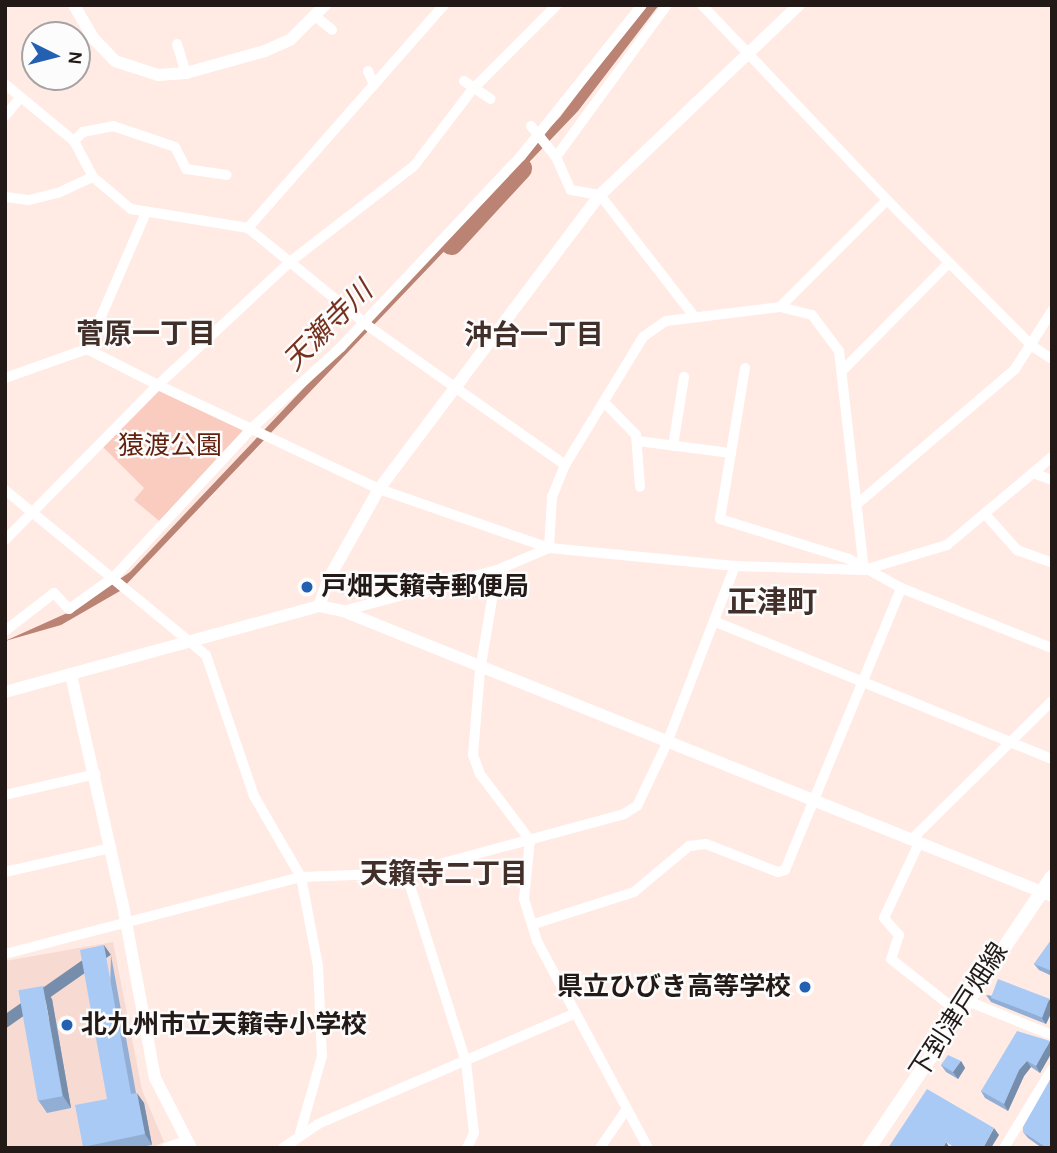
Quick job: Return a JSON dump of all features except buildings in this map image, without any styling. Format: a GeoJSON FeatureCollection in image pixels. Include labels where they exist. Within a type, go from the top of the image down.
{"type":"FeatureCollection","features":[{"type":"Feature","properties":{"kind":"main road","name":"下到津戸畑線"},"geometry":{"type":"LineString","coordinates":[[869,1148],[962,1006],[1045,893],[1052,877]]}},
{"type":"Feature","properties":{"kind":"street"},"geometry":{"type":"LineString","coordinates":[[74,5],[94,39],[116,61],[158,75],[186,73],[273,48],[290,40],[325,5]]}},
{"type":"Feature","properties":{"kind":"street"},"geometry":{"type":"LineString","coordinates":[[248,228],[422,34],[444,5]]}},
{"type":"Feature","properties":{"kind":"street"},"geometry":{"type":"LineString","coordinates":[[5,540],[158,385],[291,261],[414,166],[472,90],[557,5]]}},
{"type":"Feature","properties":{"kind":"street"},"geometry":{"type":"LineString","coordinates":[[5,631],[54,593],[69,609],[115,578],[254,429],[368,325],[642,5]]}},
{"type":"Feature","properties":{"kind":"street"},"geometry":{"type":"LineString","coordinates":[[556,157],[667,5]]}},
{"type":"Feature","properties":{"kind":"street"},"geometry":{"type":"LineString","coordinates":[[702,5],[887,200],[1032,346],[1052,359]]}},
{"type":"Feature","properties":{"kind":"street"},"geometry":{"type":"LineString","coordinates":[[318,606],[379,489],[453,386],[600,195],[799,5]]}},
{"type":"Feature","properties":{"kind":"street"},"geometry":{"type":"LineString","coordinates":[[315,16],[332,30]]}},
{"type":"Feature","properties":{"kind":"street"},"geometry":{"type":"LineString","coordinates":[[177,44],[186,73]]}},
{"type":"Feature","properties":{"kind":"street"},"geometry":{"type":"LineString","coordinates":[[368,71],[374,85]]}},
{"type":"Feature","properties":{"kind":"street"},"geometry":{"type":"LineString","coordinates":[[464,81],[472,90],[491,99]]}},
{"type":"Feature","properties":{"kind":"street"},"geometry":{"type":"LineString","coordinates":[[5,83],[74,141],[93,177],[131,209],[145,215],[248,228],[368,325],[565,465]]}},
{"type":"Feature","properties":{"kind":"street"},"geometry":{"type":"LineString","coordinates":[[5,116],[20,98]]}},
{"type":"Feature","properties":{"kind":"street"},"geometry":{"type":"LineString","coordinates":[[74,141],[83,132],[113,126],[175,147],[186,169],[226,175]]}},
{"type":"Feature","properties":{"kind":"street"},"geometry":{"type":"LineString","coordinates":[[536,130],[556,157],[572,190],[600,195],[694,316]]}},
{"type":"Feature","properties":{"kind":"street"},"geometry":{"type":"LineString","coordinates":[[5,197],[29,200],[58,193],[93,177]]}},
{"type":"Feature","properties":{"kind":"street"},"geometry":{"type":"LineString","coordinates":[[780,307],[887,200]]}},
{"type":"Feature","properties":{"kind":"street"},"geometry":{"type":"LineString","coordinates":[[87,349],[145,215]]}},
{"type":"Feature","properties":{"kind":"street"},"geometry":{"type":"LineString","coordinates":[[844,369],[949,262]]}},
{"type":"Feature","properties":{"kind":"street"},"geometry":{"type":"LineString","coordinates":[[549,548],[552,497],[565,465],[652,327],[694,316],[780,307],[812,315],[839,351],[844,369],[847,441],[864,570]]}},
{"type":"Feature","properties":{"kind":"street"},"geometry":{"type":"LineString","coordinates":[[856,505],[1015,369],[1052,311]]}},
{"type":"Feature","properties":{"kind":"street"},"geometry":{"type":"LineString","coordinates":[[5,363],[8,377],[87,349],[379,489],[549,548],[736,566],[864,570],[947,545],[1052,457]]}},
{"type":"Feature","properties":{"kind":"street"},"geometry":{"type":"LineString","coordinates":[[745,368],[720,519],[849,559],[864,570],[901,588],[1052,648]]}},
{"type":"Feature","properties":{"kind":"street"},"geometry":{"type":"LineString","coordinates":[[673,446],[684,377]]}},
{"type":"Feature","properties":{"kind":"street"},"geometry":{"type":"LineString","coordinates":[[604,402],[620,414],[638,441],[640,488]]}},
{"type":"Feature","properties":{"kind":"street"},"geometry":{"type":"LineString","coordinates":[[638,441],[731,453]]}},
{"type":"Feature","properties":{"kind":"street"},"geometry":{"type":"LineString","coordinates":[[1033,473],[1052,480]]}},
{"type":"Feature","properties":{"kind":"street"},"geometry":{"type":"LineString","coordinates":[[5,490],[206,655],[254,796],[301,877],[318,966],[322,1056],[300,1133]]}},
{"type":"Feature","properties":{"kind":"street"},"geometry":{"type":"LineString","coordinates":[[986,515],[1017,550],[1052,563]]}},
{"type":"Feature","properties":{"kind":"street"},"geometry":{"type":"LineString","coordinates":[[343,611],[497,570],[549,548]]}},
{"type":"Feature","properties":{"kind":"street"},"geometry":{"type":"LineString","coordinates":[[5,954],[127,925],[301,877],[406,873],[606,821],[637,806],[667,743],[736,566]]}},
{"type":"Feature","properties":{"kind":"street"},"geometry":{"type":"LineString","coordinates":[[497,570],[480,670],[473,755],[480,774],[530,840],[524,899],[534,924],[537,941],[573,1014],[649,1148]]}},
{"type":"Feature","properties":{"kind":"street"},"geometry":{"type":"LineString","coordinates":[[534,924],[634,892],[689,845],[706,844],[778,872],[785,870],[901,588]]}},
{"type":"Feature","properties":{"kind":"street"},"geometry":{"type":"LineString","coordinates":[[5,692],[318,606],[343,611],[480,670],[1045,893]]}},
{"type":"Feature","properties":{"kind":"street"},"geometry":{"type":"LineString","coordinates":[[716,622],[1052,759]]}},
{"type":"Feature","properties":{"kind":"street"},"geometry":{"type":"LineString","coordinates":[[71,675],[96,774],[155,1078],[188,1144],[166,1148]]}},
{"type":"Feature","properties":{"kind":"street"},"geometry":{"type":"LineString","coordinates":[[1052,701],[915,842],[884,918],[899,935],[891,959],[962,1006],[1052,1035]]}},
{"type":"Feature","properties":{"kind":"street"},"geometry":{"type":"LineString","coordinates":[[5,794],[96,774]]}},
{"type":"Feature","properties":{"kind":"street"},"geometry":{"type":"LineString","coordinates":[[5,872],[111,848]]}},
{"type":"Feature","properties":{"kind":"street"},"geometry":{"type":"LineString","coordinates":[[406,873],[466,1062],[474,1133],[467,1148]]}},
{"type":"Feature","properties":{"kind":"street"},"geometry":{"type":"LineString","coordinates":[[283,1148],[300,1133],[573,1014]]}},
{"type":"Feature","properties":{"kind":"street"},"geometry":{"type":"LineString","coordinates":[[1004,1148],[1052,1069]]}},
{"type":"Feature","properties":{"kind":"street"},"geometry":{"type":"LineString","coordinates":[[600,1148],[626,1110]]}},
{"type":"Feature","properties":{"kind":"shaded area"},"geometry":{"type":"Polygon","coordinates":[[[645,5],[659,5],[578,111],[120,591],[61,625],[5,641],[76,609],[130,572],[560,117],[645,5]]]}},
{"type":"Feature","properties":{"kind":"shaded area","name":"北九州市立天籟寺小学校"},"geometry":{"type":"Polygon","coordinates":[[[113,942],[142,1090],[164,1142],[151,1148],[5,1148],[5,961],[113,942]]]}},
{"type":"Feature","properties":{"kind":"green space","name":"猿渡公園"},"geometry":{"type":"Polygon","coordinates":[[[158,389],[247,429],[163,524],[134,500],[144,488],[103,447],[158,389]]]}},
{"type":"Feature","properties":{"kind":"waterway","name":"天瀬寺川"},"geometry":{"type":"LineString","coordinates":[[451,243],[520,168]]}},
{"type":"Feature","properties":{"kind":"place","name":"戸畑天籟寺郵便局"},"geometry":{"type":"Point","coordinates":[307,587]}},
{"type":"Feature","properties":{"kind":"place","name":"県立ひびき高等学校"},"geometry":{"type":"Point","coordinates":[805,987]}},
{"type":"Feature","properties":{"kind":"place","name":"北九州市立天籟寺小学校"},"geometry":{"type":"Point","coordinates":[67,1025]}},
{"type":"Feature","properties":{"kind":"district","name":"菅原一丁目"},"geometry":{"type":"Point","coordinates":[146,334]}},
{"type":"Feature","properties":{"kind":"district","name":"沖台一丁目"},"geometry":{"type":"Point","coordinates":[534,335]}},
{"type":"Feature","properties":{"kind":"district","name":"正津町"},"geometry":{"type":"Point","coordinates":[772,602]}},
{"type":"Feature","properties":{"kind":"district","name":"天籟寺二丁目"},"geometry":{"type":"Point","coordinates":[444,874]}}]}
